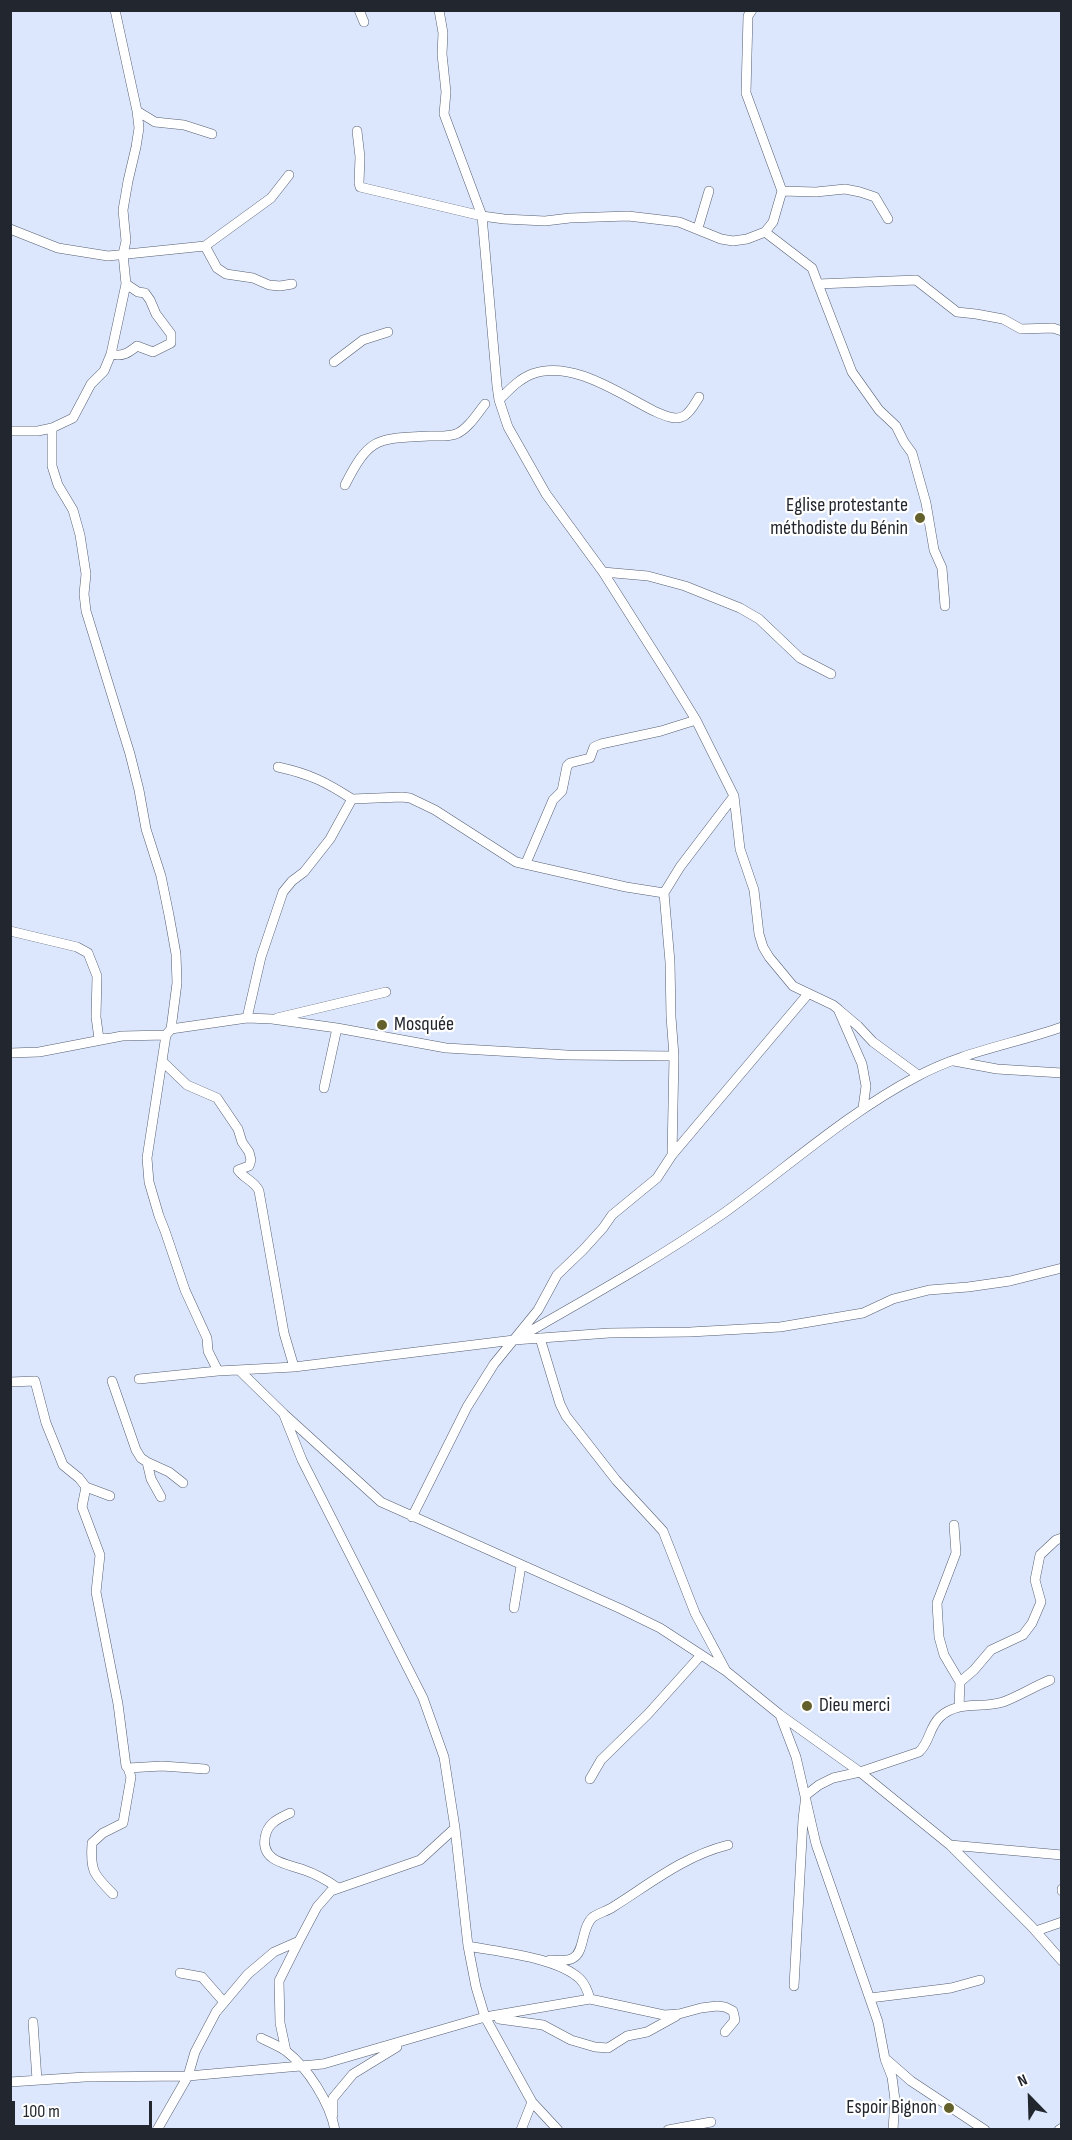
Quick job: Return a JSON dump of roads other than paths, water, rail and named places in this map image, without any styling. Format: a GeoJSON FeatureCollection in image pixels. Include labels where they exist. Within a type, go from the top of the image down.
{"type":"FeatureCollection","features":[{"type":"Feature","properties":{"kind":"street"},"geometry":{"type":"LineString","coordinates":[[10,431],[38,431],[52,428],[73,418],[91,384],[104,370],[111,354],[126,284],[123,210],[139,128],[115,10]]}},
{"type":"Feature","properties":{"kind":"street"},"geometry":{"type":"LineString","coordinates":[[359,10],[364,22]]}},
{"type":"Feature","properties":{"kind":"street"},"geometry":{"type":"LineString","coordinates":[[440,10],[446,92],[444,114],[482,216],[499,400],[508,427],[546,494],[603,572],[696,720],[734,796],[740,849],[754,890],[759,934],[769,957],[793,986],[825,1000],[858,1026],[873,1042],[918,1076]]}},
{"type":"Feature","properties":{"kind":"street"},"geometry":{"type":"LineString","coordinates":[[357,131],[360,187],[380,193],[482,216],[545,221],[628,216],[680,222],[721,239],[733,241],[765,232],[773,222],[782,190],[746,93],[748,16],[752,10]]}},
{"type":"Feature","properties":{"kind":"street"},"geometry":{"type":"LineString","coordinates":[[137,111],[155,122],[184,125],[212,134]]}},
{"type":"Feature","properties":{"kind":"street"},"geometry":{"type":"LineString","coordinates":[[10,229],[58,248],[108,256],[205,246],[271,198],[289,175]]}},
{"type":"Feature","properties":{"kind":"street"},"geometry":{"type":"LineString","coordinates":[[782,190],[816,192],[845,189],[860,192],[875,198],[888,219]]}},
{"type":"Feature","properties":{"kind":"street"},"geometry":{"type":"LineString","coordinates":[[698,228],[709,191]]}},
{"type":"Feature","properties":{"kind":"street"},"geometry":{"type":"LineString","coordinates":[[765,232],[812,268],[852,372],[873,402],[897,426],[912,453],[926,503],[934,550],[942,568],[945,606]]}},
{"type":"Feature","properties":{"kind":"street"},"geometry":{"type":"LineString","coordinates":[[205,246],[217,268],[226,274],[253,278],[269,285],[292,284]]}},
{"type":"Feature","properties":{"kind":"street"},"geometry":{"type":"LineString","coordinates":[[818,284],[916,280],[957,312],[1003,319],[1022,329],[1053,328],[1062,331]]}},
{"type":"Feature","properties":{"kind":"street"},"geometry":{"type":"LineString","coordinates":[[111,354],[126,355],[137,346],[153,352],[171,343],[171,334],[156,314],[145,293],[138,292],[126,284]]}},
{"type":"Feature","properties":{"kind":"street"},"geometry":{"type":"LineString","coordinates":[[334,362],[363,340],[388,332]]}},
{"type":"Feature","properties":{"kind":"street"},"geometry":{"type":"LineString","coordinates":[[499,400],[519,381],[532,374],[550,370],[572,372],[660,414],[675,418],[689,412],[699,398]]}},
{"type":"Feature","properties":{"kind":"street"},"geometry":{"type":"LineString","coordinates":[[345,485],[363,453],[372,444],[385,440],[456,434],[466,427],[485,404]]}},
{"type":"Feature","properties":{"kind":"street"},"geometry":{"type":"LineString","coordinates":[[52,428],[52,466],[58,485],[73,510],[80,535],[86,574],[84,594],[86,611],[130,754],[175,945],[177,983],[147,1158],[150,1189],[185,1290],[207,1338],[208,1351],[218,1371]]}},
{"type":"Feature","properties":{"kind":"street"},"geometry":{"type":"LineString","coordinates":[[603,572],[648,576],[685,586],[740,608],[759,619],[800,658],[831,674]]}},
{"type":"Feature","properties":{"kind":"street"},"geometry":{"type":"LineString","coordinates":[[526,864],[553,800],[562,791],[567,766],[570,763],[590,758],[594,747],[601,744],[660,731],[696,720]]}},
{"type":"Feature","properties":{"kind":"street"},"geometry":{"type":"LineString","coordinates":[[278,767],[323,780],[352,800],[410,798],[435,810],[516,862],[626,887],[664,893]]}},
{"type":"Feature","properties":{"kind":"street"},"geometry":{"type":"LineString","coordinates":[[672,1155],[674,1056],[664,893],[680,867],[734,796]]}},
{"type":"Feature","properties":{"kind":"street"},"geometry":{"type":"LineString","coordinates":[[248,1018],[261,957],[283,892],[304,872],[330,839],[352,800]]}},
{"type":"Feature","properties":{"kind":"street"},"geometry":{"type":"LineString","coordinates":[[10,931],[77,947],[88,953],[97,976],[96,1017],[99,1039],[168,1032],[248,1018],[337,1028],[446,1048],[567,1055],[674,1056]]}},
{"type":"Feature","properties":{"kind":"street"},"geometry":{"type":"LineString","coordinates":[[272,1019],[386,992]]}},
{"type":"Feature","properties":{"kind":"street"},"geometry":{"type":"LineString","coordinates":[[412,1517],[468,1407],[494,1365],[538,1310],[557,1275],[583,1250],[612,1215],[657,1178],[672,1155],[808,994]]}},
{"type":"Feature","properties":{"kind":"street"},"geometry":{"type":"LineString","coordinates":[[838,1010],[862,1064],[866,1086],[863,1108]]}},
{"type":"Feature","properties":{"kind":"street"},"geometry":{"type":"LineString","coordinates":[[514,1340],[621,1280],[723,1213],[863,1108],[918,1076],[952,1061],[1062,1027]]}},
{"type":"Feature","properties":{"kind":"street"},"geometry":{"type":"LineString","coordinates":[[324,1088],[337,1028]]}},
{"type":"Feature","properties":{"kind":"street"},"geometry":{"type":"LineString","coordinates":[[10,1053],[39,1052],[122,1036]]}},
{"type":"Feature","properties":{"kind":"street"},"geometry":{"type":"LineString","coordinates":[[952,1061],[997,1069],[1062,1073]]}},
{"type":"Feature","properties":{"kind":"street"},"geometry":{"type":"LineString","coordinates":[[163,1062],[187,1085],[217,1098],[238,1129],[242,1142],[249,1152],[251,1160],[249,1166],[238,1170],[255,1183],[259,1191],[284,1333],[294,1367]]}},
{"type":"Feature","properties":{"kind":"street"},"geometry":{"type":"LineString","coordinates":[[139,1379],[218,1371],[294,1367],[514,1340],[609,1332],[690,1332],[780,1327],[863,1313],[892,1299],[929,1290],[1010,1281],[1062,1268]]}},
{"type":"Feature","properties":{"kind":"street"},"geometry":{"type":"LineString","coordinates":[[540,1338],[560,1404],[566,1416],[616,1480],[663,1531],[695,1613],[726,1671]]}},
{"type":"Feature","properties":{"kind":"street"},"geometry":{"type":"LineString","coordinates":[[239,1370],[381,1502],[660,1628],[726,1671],[779,1714],[860,1772],[950,1845],[1036,1931],[1062,1961]]}},
{"type":"Feature","properties":{"kind":"street"},"geometry":{"type":"LineString","coordinates":[[10,1382],[35,1381],[46,1423],[66,1469],[79,1478],[86,1487],[110,1496]]}},
{"type":"Feature","properties":{"kind":"street"},"geometry":{"type":"LineString","coordinates":[[112,1381],[136,1450],[141,1458],[169,1472],[183,1483]]}},
{"type":"Feature","properties":{"kind":"street"},"geometry":{"type":"LineString","coordinates":[[284,1414],[302,1460],[423,1698],[444,1756],[455,1828],[468,1946],[476,1988],[485,2017],[532,2102],[558,2130]]}},
{"type":"Feature","properties":{"kind":"street"},"geometry":{"type":"LineString","coordinates":[[147,1462],[151,1479],[161,1497]]}},
{"type":"Feature","properties":{"kind":"street"},"geometry":{"type":"LineString","coordinates":[[86,1487],[82,1507],[100,1555],[96,1592],[118,1704],[126,1766],[132,1777],[123,1823],[103,1833],[92,1842],[90,1863],[98,1879],[113,1894]]}},
{"type":"Feature","properties":{"kind":"street"},"geometry":{"type":"LineString","coordinates":[[954,1525],[956,1553],[937,1603],[939,1637],[944,1654],[960,1682],[959,1707]]}},
{"type":"Feature","properties":{"kind":"street"},"geometry":{"type":"LineString","coordinates":[[960,1682],[991,1650],[1023,1635],[1032,1623],[1041,1602],[1035,1580],[1040,1555],[1056,1540],[1062,1538]]}},
{"type":"Feature","properties":{"kind":"street"},"geometry":{"type":"LineString","coordinates":[[514,1608],[521,1566]]}},
{"type":"Feature","properties":{"kind":"street"},"geometry":{"type":"LineString","coordinates":[[590,1779],[601,1760],[648,1714],[701,1655]]}},
{"type":"Feature","properties":{"kind":"street"},"geometry":{"type":"LineString","coordinates":[[794,1986],[800,1859],[806,1795],[823,1782],[919,1752],[926,1746],[933,1725],[952,1709],[1002,1702],[1050,1680]]}},
{"type":"Feature","properties":{"kind":"street"},"geometry":{"type":"LineString","coordinates":[[779,1714],[793,1746],[816,1844],[878,2022],[885,2059],[892,2077],[895,2100],[893,2130]]}},
{"type":"Feature","properties":{"kind":"street"},"geometry":{"type":"LineString","coordinates":[[128,1768],[162,1766],[205,1769]]}},
{"type":"Feature","properties":{"kind":"street"},"geometry":{"type":"LineString","coordinates":[[290,1813],[271,1823],[267,1831],[265,1846],[268,1855],[275,1860],[305,1870],[338,1888]]}},
{"type":"Feature","properties":{"kind":"street"},"geometry":{"type":"LineString","coordinates":[[286,2051],[280,2023],[279,1981],[317,1907],[331,1891],[420,1860],[455,1828]]}},
{"type":"Feature","properties":{"kind":"street"},"geometry":{"type":"LineString","coordinates":[[800,1859],[816,1844]]}},
{"type":"Feature","properties":{"kind":"street"},"geometry":{"type":"LineString","coordinates":[[542,1961],[572,1959],[578,1955],[586,1926],[591,1918],[615,1906],[642,1886],[684,1861],[706,1851],[728,1845]]}},
{"type":"Feature","properties":{"kind":"street"},"geometry":{"type":"LineString","coordinates":[[950,1845],[1062,1855]]}},
{"type":"Feature","properties":{"kind":"street"},"geometry":{"type":"LineString","coordinates":[[1036,1931],[1062,1922]]}},
{"type":"Feature","properties":{"kind":"street"},"geometry":{"type":"LineString","coordinates":[[157,2130],[188,2076],[199,2044],[223,2001],[248,1974],[274,1952],[299,1941]]}},
{"type":"Feature","properties":{"kind":"street"},"geometry":{"type":"LineString","coordinates":[[468,1946],[555,1965],[580,1979],[590,1999]]}},
{"type":"Feature","properties":{"kind":"street"},"geometry":{"type":"LineString","coordinates":[[180,1973],[202,1977],[223,2001]]}},
{"type":"Feature","properties":{"kind":"street"},"geometry":{"type":"LineString","coordinates":[[870,1998],[951,1988],[980,1980]]}},
{"type":"Feature","properties":{"kind":"street"},"geometry":{"type":"LineString","coordinates":[[10,2082],[85,2077],[188,2076],[323,2064],[485,2017],[590,1999],[664,2015],[679,2014],[701,2008],[724,2007],[733,2011],[735,2020],[725,2032]]}},
{"type":"Feature","properties":{"kind":"street"},"geometry":{"type":"LineString","coordinates":[[485,2017],[543,2025],[571,2040],[608,2048],[627,2036],[646,2032],[679,2014]]}},
{"type":"Feature","properties":{"kind":"street"},"geometry":{"type":"LineString","coordinates":[[33,2022],[37,2080]]}},
{"type":"Feature","properties":{"kind":"street"},"geometry":{"type":"LineString","coordinates":[[261,2038],[286,2051],[301,2067],[321,2093],[334,2125]]}},
{"type":"Feature","properties":{"kind":"street"},"geometry":{"type":"LineString","coordinates":[[334,2125],[333,2098],[353,2074],[410,2039]]}},
{"type":"Feature","properties":{"kind":"street"},"geometry":{"type":"LineString","coordinates":[[885,2059],[911,2081],[985,2130]]}},
{"type":"Feature","properties":{"kind":"street"},"geometry":{"type":"LineString","coordinates":[[522,2130],[532,2102]]}},
{"type":"Feature","properties":{"kind":"street"},"geometry":{"type":"LineString","coordinates":[[668,2130],[711,2122]]}},
{"type":"Feature","properties":{"kind":"place","name":"Eglise protestante méthodiste du Bénin"},"geometry":{"type":"Point","coordinates":[920,518]}},
{"type":"Feature","properties":{"kind":"place","name":"Mosquée"},"geometry":{"type":"Point","coordinates":[382,1025]}},
{"type":"Feature","properties":{"kind":"place","name":"Dieu merci"},"geometry":{"type":"Point","coordinates":[807,1706]}},
{"type":"Feature","properties":{"kind":"place","name":"Espoir Bignon"},"geometry":{"type":"Point","coordinates":[949,2108]}}]}
